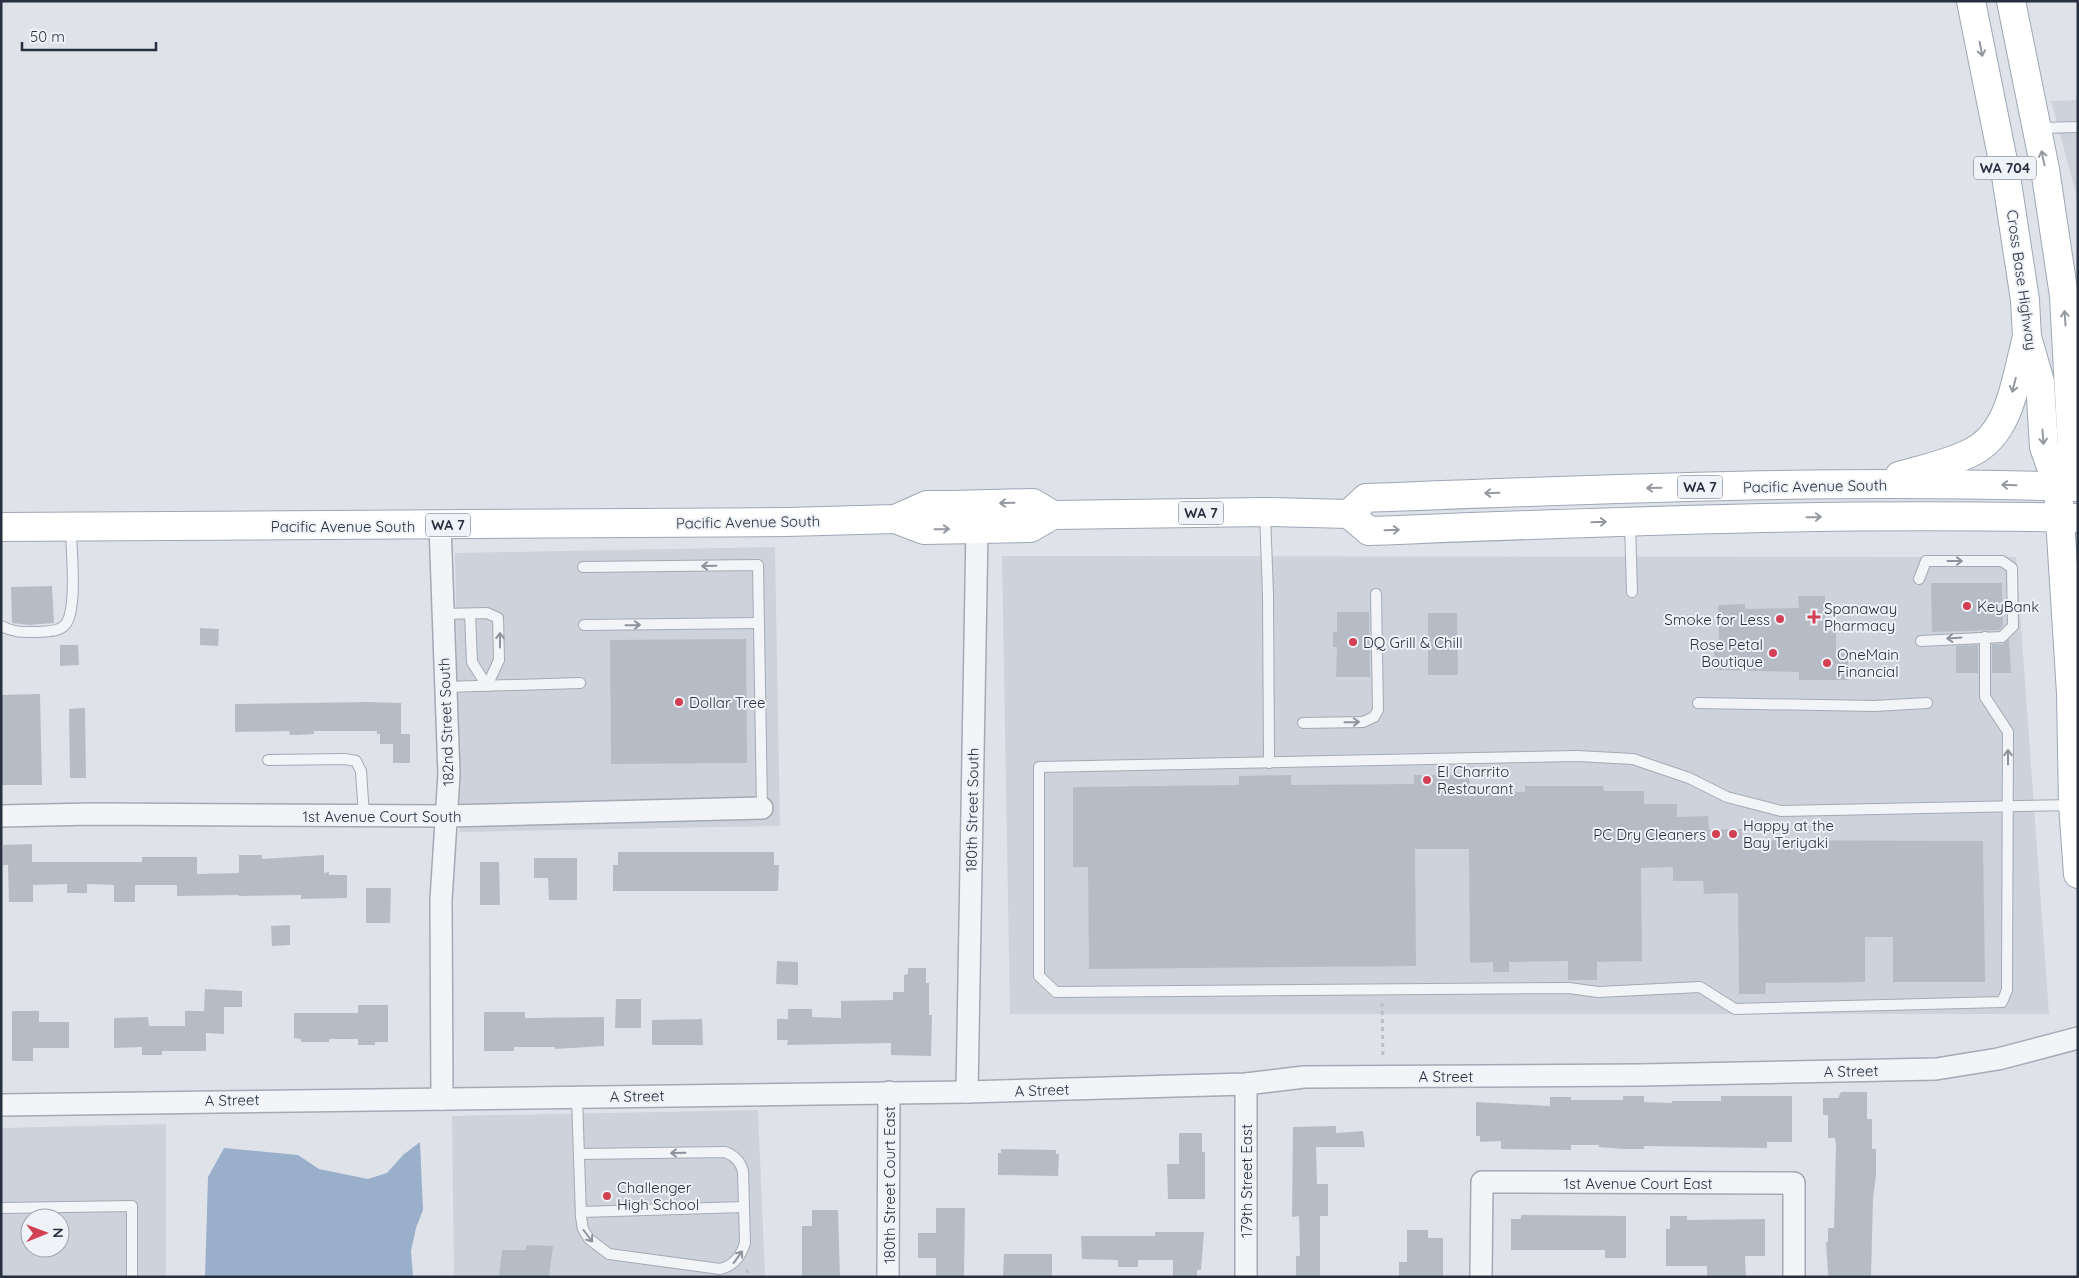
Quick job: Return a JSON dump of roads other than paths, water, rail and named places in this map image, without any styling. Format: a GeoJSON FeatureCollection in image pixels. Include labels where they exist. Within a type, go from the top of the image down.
{"type":"FeatureCollection","features":[{"type":"Feature","properties":{"kind":"main road","name":"Cross Base Highway"},"geometry":{"type":"LineString","coordinates":[[1971,1],[2008,185],[2025,300],[2026,338],[2040,382],[2044,448],[2068,487]]}},
{"type":"Feature","properties":{"kind":"main road","name":"WA 704"},"geometry":{"type":"LineString","coordinates":[[2011,1],[2056,237],[2072,348],[2072,448],[2068,487]]}},
{"type":"Feature","properties":{"kind":"main road"},"geometry":{"type":"LineString","coordinates":[[1868,486],[1956,459],[1974,451],[1987,441],[2000,426],[2008,410],[2026,338]]}},
{"type":"Feature","properties":{"kind":"main road","name":"Pacific Avenue South"},"geometry":{"type":"LineString","coordinates":[[1349,514],[1366,498],[1627,488],[1998,484],[2068,487]]}},
{"type":"Feature","properties":{"kind":"main road"},"geometry":{"type":"LineString","coordinates":[[2068,487],[2074,692],[2075,820],[2078,874]]}},
{"type":"Feature","properties":{"kind":"main road","name":"Pacific Avenue South"},"geometry":{"type":"LineString","coordinates":[[895,519],[927,505],[950,504],[1033,503],[1053,515]]}},
{"type":"Feature","properties":{"kind":"main road","name":"Pacific Avenue South"},"geometry":{"type":"LineString","coordinates":[[1,527],[440,525],[895,519],[924,530],[1030,528],[1053,515],[1265,512],[1349,514],[1369,531],[1630,521],[1834,517],[2069,518]]}},
{"type":"Feature","properties":{"kind":"street","name":"182nd Street South"},"geometry":{"type":"LineString","coordinates":[[440,525],[449,774],[441,900],[442,1099]]}},
{"type":"Feature","properties":{"kind":"street","name":"180th Street South"},"geometry":{"type":"LineString","coordinates":[[967,1092],[977,529]]}},
{"type":"Feature","properties":{"kind":"street","name":"1st Avenue Court South"},"geometry":{"type":"LineString","coordinates":[[1,816],[92,814],[446,816],[762,808]]}},
{"type":"Feature","properties":{"kind":"street","name":"A Street"},"geometry":{"type":"LineString","coordinates":[[1,1105],[967,1092],[1246,1084],[1304,1077],[1650,1075],[1936,1069],[1998,1059],[2078,1038]]}},
{"type":"Feature","properties":{"kind":"street","name":"179th Street East"},"geometry":{"type":"LineString","coordinates":[[1246,1084],[1246,1277]]}},
{"type":"Feature","properties":{"kind":"street","name":"180th Street Court East"},"geometry":{"type":"LineString","coordinates":[[888,1277],[889,1092]]}},
{"type":"Feature","properties":{"kind":"street","name":"1st Avenue Court East"},"geometry":{"type":"LineString","coordinates":[[1481,1277],[1482,1182],[1794,1183],[1794,1277]]}},
{"type":"Feature","properties":{"kind":"lane"},"geometry":{"type":"LineString","coordinates":[[2036,128],[2078,127]]}},
{"type":"Feature","properties":{"kind":"lane"},"geometry":{"type":"LineString","coordinates":[[1265,512],[1268,595],[1269,762]]}},
{"type":"Feature","properties":{"kind":"lane"},"geometry":{"type":"LineString","coordinates":[[1630,521],[1632,592]]}},
{"type":"Feature","properties":{"kind":"lane"},"geometry":{"type":"LineString","coordinates":[[1,626],[19,633],[54,631],[65,624],[72,598],[71,528]]}},
{"type":"Feature","properties":{"kind":"lane"},"geometry":{"type":"LineString","coordinates":[[1918,579],[1926,561],[2002,561],[2009,564],[2012,568],[2013,626],[2002,637],[1921,641]]}},
{"type":"Feature","properties":{"kind":"lane"},"geometry":{"type":"LineString","coordinates":[[583,568],[758,565],[762,808]]}},
{"type":"Feature","properties":{"kind":"lane"},"geometry":{"type":"LineString","coordinates":[[1303,723],[1363,722],[1374,717],[1378,710],[1376,594]]}},
{"type":"Feature","properties":{"kind":"lane"},"geometry":{"type":"LineString","coordinates":[[443,614],[492,614],[500,621],[500,660],[488,686]]}},
{"type":"Feature","properties":{"kind":"lane"},"geometry":{"type":"LineString","coordinates":[[470,614],[472,662],[488,686]]}},
{"type":"Feature","properties":{"kind":"lane"},"geometry":{"type":"LineString","coordinates":[[584,625],[759,623]]}},
{"type":"Feature","properties":{"kind":"lane"},"geometry":{"type":"LineString","coordinates":[[1985,637],[1985,697],[2008,732],[2008,806],[2007,990],[2002,1002],[1735,1010],[1700,987],[1598,992],[1569,988],[1056,992],[1039,976],[1039,767],[1577,756],[1633,759],[1689,778],[1727,797],[1781,811],[2008,806],[2075,820]]}},
{"type":"Feature","properties":{"kind":"lane"},"geometry":{"type":"LineString","coordinates":[[445,687],[580,683]]}},
{"type":"Feature","properties":{"kind":"lane"},"geometry":{"type":"LineString","coordinates":[[1698,703],[1874,706],[1927,703]]}},
{"type":"Feature","properties":{"kind":"lane"},"geometry":{"type":"LineString","coordinates":[[268,760],[345,758],[356,761],[361,772],[364,816]]}},
{"type":"Feature","properties":{"kind":"lane"},"geometry":{"type":"LineString","coordinates":[[577,1097],[581,1212],[583,1230],[589,1239],[609,1254],[720,1268],[734,1263],[742,1251],[745,1243],[743,1171],[741,1163],[725,1152],[579,1154]]}},
{"type":"Feature","properties":{"kind":"lane"},"geometry":{"type":"LineString","coordinates":[[1,1208],[132,1206],[132,1277]]}},
{"type":"Feature","properties":{"kind":"lane"},"geometry":{"type":"LineString","coordinates":[[581,1212],[744,1207]]}},
{"type":"Feature","properties":{"kind":"water"},"geometry":{"type":"Polygon","coordinates":[[[420,1142],[423,1210],[416,1228],[411,1251],[413,1277],[205,1277],[208,1177],[224,1148],[298,1155],[319,1169],[368,1179],[387,1173],[403,1155],[420,1142]]]}},
{"type":"Feature","properties":{"kind":"place","name":"KeyBank"},"geometry":{"type":"Point","coordinates":[1967,606]}},
{"type":"Feature","properties":{"kind":"place","name":"Spanaway Pharmacy"},"geometry":{"type":"Point","coordinates":[1814,617]}},
{"type":"Feature","properties":{"kind":"place","name":"Smoke for Less"},"geometry":{"type":"Point","coordinates":[1780,619]}},
{"type":"Feature","properties":{"kind":"place","name":"DQ Grill & Chill"},"geometry":{"type":"Point","coordinates":[1353,642]}},
{"type":"Feature","properties":{"kind":"place","name":"Rose Petal Boutique"},"geometry":{"type":"Point","coordinates":[1773,653]}},
{"type":"Feature","properties":{"kind":"place","name":"OneMain Financial"},"geometry":{"type":"Point","coordinates":[1827,663]}},
{"type":"Feature","properties":{"kind":"place","name":"Dollar Tree"},"geometry":{"type":"Point","coordinates":[679,702]}},
{"type":"Feature","properties":{"kind":"place","name":"El Charrito Restaurant"},"geometry":{"type":"Point","coordinates":[1427,780]}},
{"type":"Feature","properties":{"kind":"place","name":"PC Dry Cleaners"},"geometry":{"type":"Point","coordinates":[1716,834]}},
{"type":"Feature","properties":{"kind":"place","name":"Happy at the Bay Teriyaki"},"geometry":{"type":"Point","coordinates":[1733,834]}},
{"type":"Feature","properties":{"kind":"place","name":"Challenger High School"},"geometry":{"type":"Point","coordinates":[607,1196]}}]}
